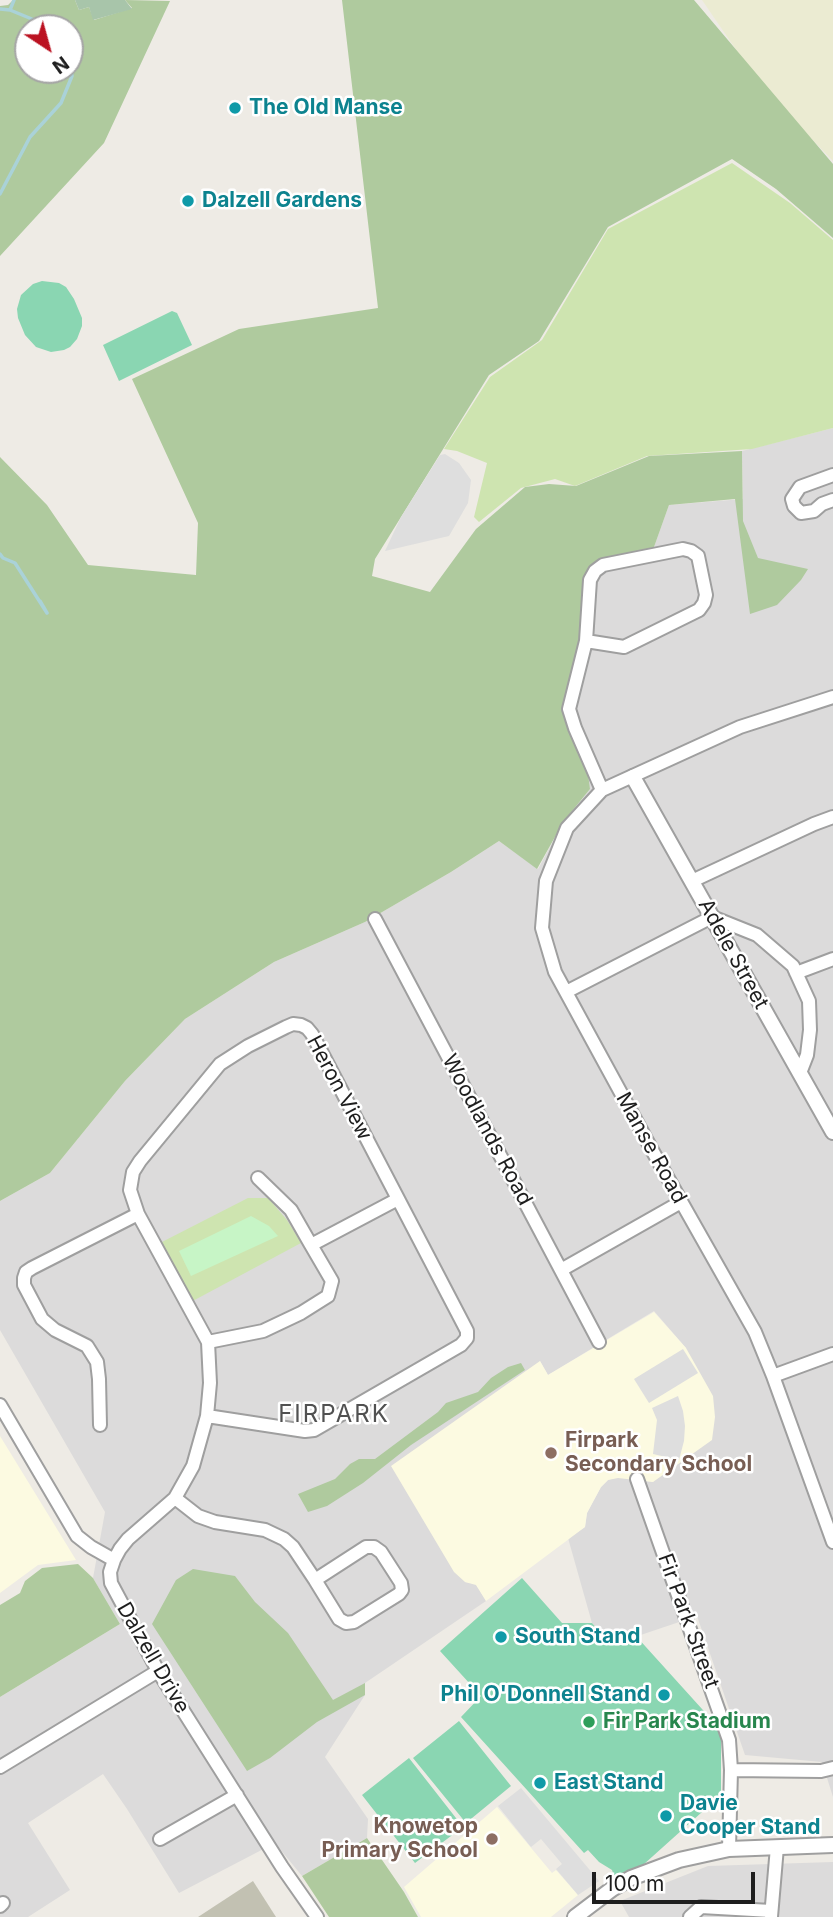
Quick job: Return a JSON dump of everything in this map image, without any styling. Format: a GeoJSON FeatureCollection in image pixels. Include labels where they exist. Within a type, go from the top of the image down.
{"type":"FeatureCollection","features":[{"type":"Feature","properties":{"kind":"street"},"geometry":{"type":"LineString","coordinates":[[833,475],[800,486],[792,499],[794,506],[801,513],[814,511],[833,500]]}},
{"type":"Feature","properties":{"kind":"street"},"geometry":{"type":"LineString","coordinates":[[586,641],[624,647],[699,610],[706,596],[698,556],[683,549],[603,565],[595,571],[590,580],[586,641],[569,709],[602,790]]}},
{"type":"Feature","properties":{"kind":"street","name":"Manse Road"},"geometry":{"type":"LineString","coordinates":[[833,696],[740,727],[602,790],[567,828],[546,881],[542,928],[555,972],[755,1332],[833,1542]]}},
{"type":"Feature","properties":{"kind":"street","name":"Adele Street"},"geometry":{"type":"LineString","coordinates":[[633,777],[831,1123]]}},
{"type":"Feature","properties":{"kind":"street"},"geometry":{"type":"LineString","coordinates":[[692,881],[833,817]]}},
{"type":"Feature","properties":{"kind":"street"},"geometry":{"type":"LineString","coordinates":[[566,992],[712,917],[757,935],[793,966],[809,1001],[807,1055],[800,1073]]}},
{"type":"Feature","properties":{"kind":"street","name":"Woodlands Road"},"geometry":{"type":"LineString","coordinates":[[375,919],[599,1342]]}},
{"type":"Feature","properties":{"kind":"street"},"geometry":{"type":"LineString","coordinates":[[796,973],[833,959]]}},
{"type":"Feature","properties":{"kind":"street","name":"Heron View"},"geometry":{"type":"LineString","coordinates":[[114,1560],[128,1539],[175,1498],[193,1466],[207,1416],[210,1384],[208,1342],[138,1214],[130,1189],[133,1172],[220,1064],[248,1046],[293,1024],[307,1028],[312,1034],[467,1331],[467,1338],[461,1345],[314,1430],[305,1431],[207,1416]]}},
{"type":"Feature","properties":{"kind":"street"},"geometry":{"type":"LineString","coordinates":[[208,1342],[263,1331],[301,1313],[328,1296],[332,1281],[291,1210],[258,1178]]}},
{"type":"Feature","properties":{"kind":"street"},"geometry":{"type":"LineString","coordinates":[[311,1245],[398,1199]]}},
{"type":"Feature","properties":{"kind":"street"},"geometry":{"type":"LineString","coordinates":[[561,1270],[681,1202]]}},
{"type":"Feature","properties":{"kind":"street"},"geometry":{"type":"LineString","coordinates":[[100,1425],[97,1362],[87,1346],[55,1330],[42,1319],[24,1285],[24,1278],[26,1272],[33,1268],[138,1214]]}},
{"type":"Feature","properties":{"kind":"street"},"geometry":{"type":"LineString","coordinates":[[773,1376],[833,1354]]}},
{"type":"Feature","properties":{"kind":"street"},"geometry":{"type":"LineString","coordinates":[[0,1405],[77,1536],[114,1560]]}},
{"type":"Feature","properties":{"kind":"street","name":"Fir Park Street"},"geometry":{"type":"LineString","coordinates":[[637,1479],[729,1740],[729,1849]]}},
{"type":"Feature","properties":{"kind":"street"},"geometry":{"type":"LineString","coordinates":[[175,1498],[198,1516],[215,1522],[265,1530],[284,1539],[293,1547],[339,1619],[346,1623],[354,1622],[402,1590],[401,1583],[381,1552],[374,1547],[366,1547],[315,1580]]}},
{"type":"Feature","properties":{"kind":"street","name":"Dalzell Drive"},"geometry":{"type":"LineString","coordinates":[[114,1560],[110,1573],[111,1583],[158,1671],[282,1867],[317,1917]]}},
{"type":"Feature","properties":{"kind":"street"},"geometry":{"type":"LineString","coordinates":[[0,1767],[158,1671]]}},
{"type":"Feature","properties":{"kind":"street"},"geometry":{"type":"LineString","coordinates":[[731,1770],[821,1771],[833,1768]]}},
{"type":"Feature","properties":{"kind":"street"},"geometry":{"type":"LineString","coordinates":[[160,1839],[237,1795]]}},
{"type":"Feature","properties":{"kind":"street"},"geometry":{"type":"LineString","coordinates":[[575,1917],[612,1889],[654,1868],[699,1854],[729,1849],[833,1845]]}},
{"type":"Feature","properties":{"kind":"street"},"geometry":{"type":"LineString","coordinates":[[690,1917],[701,1907],[771,1914],[777,1847]]}},
{"type":"Feature","properties":{"kind":"shaded area"},"geometry":{"type":"Polygon","coordinates":[[[833,428],[833,1797],[822,1762],[745,1755],[697,1616],[611,1645],[592,1623],[568,1538],[585,1527],[587,1513],[601,1487],[608,1480],[618,1477],[653,1482],[686,1348],[654,1311],[548,1375],[540,1361],[465,1582],[476,1584],[486,1601],[365,1683],[365,1695],[325,1757],[368,1819],[367,1838],[302,1876],[275,1843],[179,1893],[103,1774],[28,1823],[70,1890],[28,1917],[0,1917],[0,1697],[120,1624],[93,1578],[105,1512],[0,1330],[0,1201],[50,1173],[125,1081],[185,1019],[274,962],[365,922],[499,841],[538,869],[564,821],[590,789],[566,715],[581,675],[580,613],[588,569],[654,547],[669,505],[743,499],[742,451],[833,428]]]}},
{"type":"Feature","properties":{"kind":"shaded area"},"geometry":{"type":"Polygon","coordinates":[[[445,454],[459,463],[471,480],[468,503],[449,536],[385,551],[401,517],[440,455],[445,454]]]}},
{"type":"Feature","properties":{"kind":"shaded area","name":"Firpark Secondary School"},"geometry":{"type":"Polygon","coordinates":[[[654,1312],[686,1348],[713,1396],[715,1417],[712,1440],[653,1482],[618,1478],[608,1480],[601,1487],[587,1513],[585,1527],[486,1601],[476,1585],[465,1582],[454,1572],[391,1466],[540,1361],[548,1375],[654,1312]]]}},
{"type":"Feature","properties":{"kind":"shaded area"},"geometry":{"type":"Polygon","coordinates":[[[683,1349],[698,1373],[649,1403],[634,1379],[683,1349]]]}},
{"type":"Feature","properties":{"kind":"shaded area"},"geometry":{"type":"Polygon","coordinates":[[[678,1396],[685,1426],[679,1460],[653,1454],[657,1420],[652,1408],[678,1396]]]}},
{"type":"Feature","properties":{"kind":"shaded area"},"geometry":{"type":"Polygon","coordinates":[[[0,1436],[76,1560],[38,1565],[0,1593],[0,1436]]]}},
{"type":"Feature","properties":{"kind":"shaded area"},"geometry":{"type":"Polygon","coordinates":[[[521,1788],[599,1881],[578,1895],[556,1869],[562,1864],[541,1839],[531,1847],[498,1806],[521,1788]]]}},
{"type":"Feature","properties":{"kind":"shaded area","name":"Knowetop Primary School"},"geometry":{"type":"Polygon","coordinates":[[[497,1807],[552,1873],[556,1870],[578,1895],[551,1917],[421,1917],[404,1887],[497,1807]]]}},
{"type":"Feature","properties":{"kind":"shaded area"},"geometry":{"type":"Polygon","coordinates":[[[833,1862],[833,1917],[629,1917],[620,1901],[708,1866],[833,1862]]]}},
{"type":"Feature","properties":{"kind":"shaded area"},"geometry":{"type":"Polygon","coordinates":[[[253,1881],[276,1917],[198,1917],[253,1881]]]}},
{"type":"Feature","properties":{"kind":"green space"},"geometry":{"type":"Polygon","coordinates":[[[13,0],[75,0],[79,10],[89,7],[94,20],[132,8],[125,0],[170,1],[104,143],[0,256],[0,6],[8,5],[13,0]]]}},
{"type":"Feature","properties":{"kind":"green space"},"geometry":{"type":"Polygon","coordinates":[[[75,0],[125,0],[132,9],[93,20],[89,7],[79,10],[75,0]]]}},
{"type":"Feature","properties":{"kind":"green space"},"geometry":{"type":"Polygon","coordinates":[[[342,0],[694,0],[833,164],[833,238],[776,189],[732,159],[608,227],[539,341],[489,375],[375,559],[372,576],[430,592],[476,529],[525,487],[549,484],[576,486],[649,456],[742,451],[743,521],[758,558],[808,569],[777,605],[750,614],[735,499],[669,505],[654,547],[588,569],[580,613],[581,675],[566,702],[586,760],[590,789],[564,821],[537,869],[499,841],[365,922],[274,962],[185,1019],[125,1081],[50,1173],[0,1201],[0,457],[47,505],[88,565],[196,575],[198,523],[132,379],[239,329],[378,308],[342,0]]]}},
{"type":"Feature","properties":{"kind":"green space"},"geometry":{"type":"Polygon","coordinates":[[[702,0],[833,0],[833,161],[763,89],[702,0]]]}},
{"type":"Feature","properties":{"kind":"green space"},"geometry":{"type":"Polygon","coordinates":[[[732,163],[790,203],[833,240],[833,428],[752,449],[647,456],[575,486],[555,479],[521,488],[479,522],[474,517],[487,463],[457,451],[444,449],[490,377],[542,340],[608,229],[732,163]]]}},
{"type":"Feature","properties":{"kind":"green space"},"geometry":{"type":"Polygon","coordinates":[[[42,281],[59,283],[66,287],[82,318],[77,339],[64,350],[51,352],[36,347],[25,335],[18,318],[17,309],[21,295],[33,284],[42,281]]]}},
{"type":"Feature","properties":{"kind":"green space"},"geometry":{"type":"Polygon","coordinates":[[[172,311],[177,313],[192,345],[119,381],[103,345],[172,311]]]}},
{"type":"Feature","properties":{"kind":"green space"},"geometry":{"type":"Polygon","coordinates":[[[248,1198],[268,1198],[287,1220],[301,1243],[189,1303],[158,1244],[248,1198]]]}},
{"type":"Feature","properties":{"kind":"green space"},"geometry":{"type":"Polygon","coordinates":[[[251,1216],[269,1226],[278,1236],[191,1276],[179,1251],[251,1216]]]}},
{"type":"Feature","properties":{"kind":"green space"},"geometry":{"type":"Polygon","coordinates":[[[521,1363],[525,1370],[411,1445],[363,1483],[327,1506],[308,1512],[298,1494],[335,1479],[359,1459],[375,1459],[438,1412],[446,1403],[478,1392],[491,1378],[508,1367],[521,1363]]]}},
{"type":"Feature","properties":{"kind":"green space"},"geometry":{"type":"Polygon","coordinates":[[[78,1564],[93,1578],[120,1624],[0,1697],[0,1605],[20,1593],[25,1581],[42,1568],[78,1564]]]}},
{"type":"Feature","properties":{"kind":"green space"},"geometry":{"type":"Polygon","coordinates":[[[193,1569],[235,1576],[255,1602],[288,1633],[333,1700],[365,1683],[365,1695],[317,1722],[270,1758],[247,1771],[152,1624],[176,1580],[193,1569]]]}},
{"type":"Feature","properties":{"kind":"green space","name":"Fir Park Stadium"},"geometry":{"type":"Polygon","coordinates":[[[522,1578],[562,1623],[592,1623],[611,1645],[636,1636],[721,1730],[721,1795],[643,1865],[614,1876],[612,1870],[599,1862],[588,1850],[584,1853],[461,1717],[481,1696],[440,1651],[522,1578]]]}},
{"type":"Feature","properties":{"kind":"green space"},"geometry":{"type":"Polygon","coordinates":[[[459,1721],[511,1786],[466,1823],[413,1758],[459,1721]]]}},
{"type":"Feature","properties":{"kind":"green space"},"geometry":{"type":"Polygon","coordinates":[[[409,1758],[463,1827],[415,1863],[362,1795],[409,1758]]]}},
{"type":"Feature","properties":{"kind":"green space"},"geometry":{"type":"Polygon","coordinates":[[[367,1838],[418,1917],[329,1917],[302,1876],[367,1838]]]}},
{"type":"Feature","properties":{"kind":"waterway"},"geometry":{"type":"LineString","coordinates":[[10,10],[14,0]]}},
{"type":"Feature","properties":{"kind":"waterway"},"geometry":{"type":"LineString","coordinates":[[0,9],[20,14]]}},
{"type":"Feature","properties":{"kind":"waterway"},"geometry":{"type":"LineString","coordinates":[[0,194],[30,137],[61,103],[69,84]]}},
{"type":"Feature","properties":{"kind":"waterway"},"geometry":{"type":"LineString","coordinates":[[0,554],[15,563],[47,613],[40,601]]}},
{"type":"Feature","properties":{"kind":"place","name":"The Old Manse"},"geometry":{"type":"Point","coordinates":[235,108]}},
{"type":"Feature","properties":{"kind":"place","name":"Dalzell Gardens"},"geometry":{"type":"Point","coordinates":[188,201]}},
{"type":"Feature","properties":{"kind":"place","name":"Firpark Secondary School"},"geometry":{"type":"Point","coordinates":[551,1453]}},
{"type":"Feature","properties":{"kind":"place","name":"South Stand"},"geometry":{"type":"Point","coordinates":[501,1637]}},
{"type":"Feature","properties":{"kind":"place","name":"Phil O'Donnell Stand"},"geometry":{"type":"Point","coordinates":[664,1695]}},
{"type":"Feature","properties":{"kind":"place","name":"Fir Park Stadium"},"geometry":{"type":"Point","coordinates":[589,1722]}},
{"type":"Feature","properties":{"kind":"place","name":"East Stand"},"geometry":{"type":"Point","coordinates":[540,1783]}},
{"type":"Feature","properties":{"kind":"place","name":"Davie Cooper Stand"},"geometry":{"type":"Point","coordinates":[666,1816]}},
{"type":"Feature","properties":{"kind":"place","name":"Knowetop Primary School"},"geometry":{"type":"Point","coordinates":[492,1839]}},
{"type":"Feature","properties":{"kind":"district","name":"FIRPARK"},"geometry":{"type":"Point","coordinates":[334,1415]}}]}
